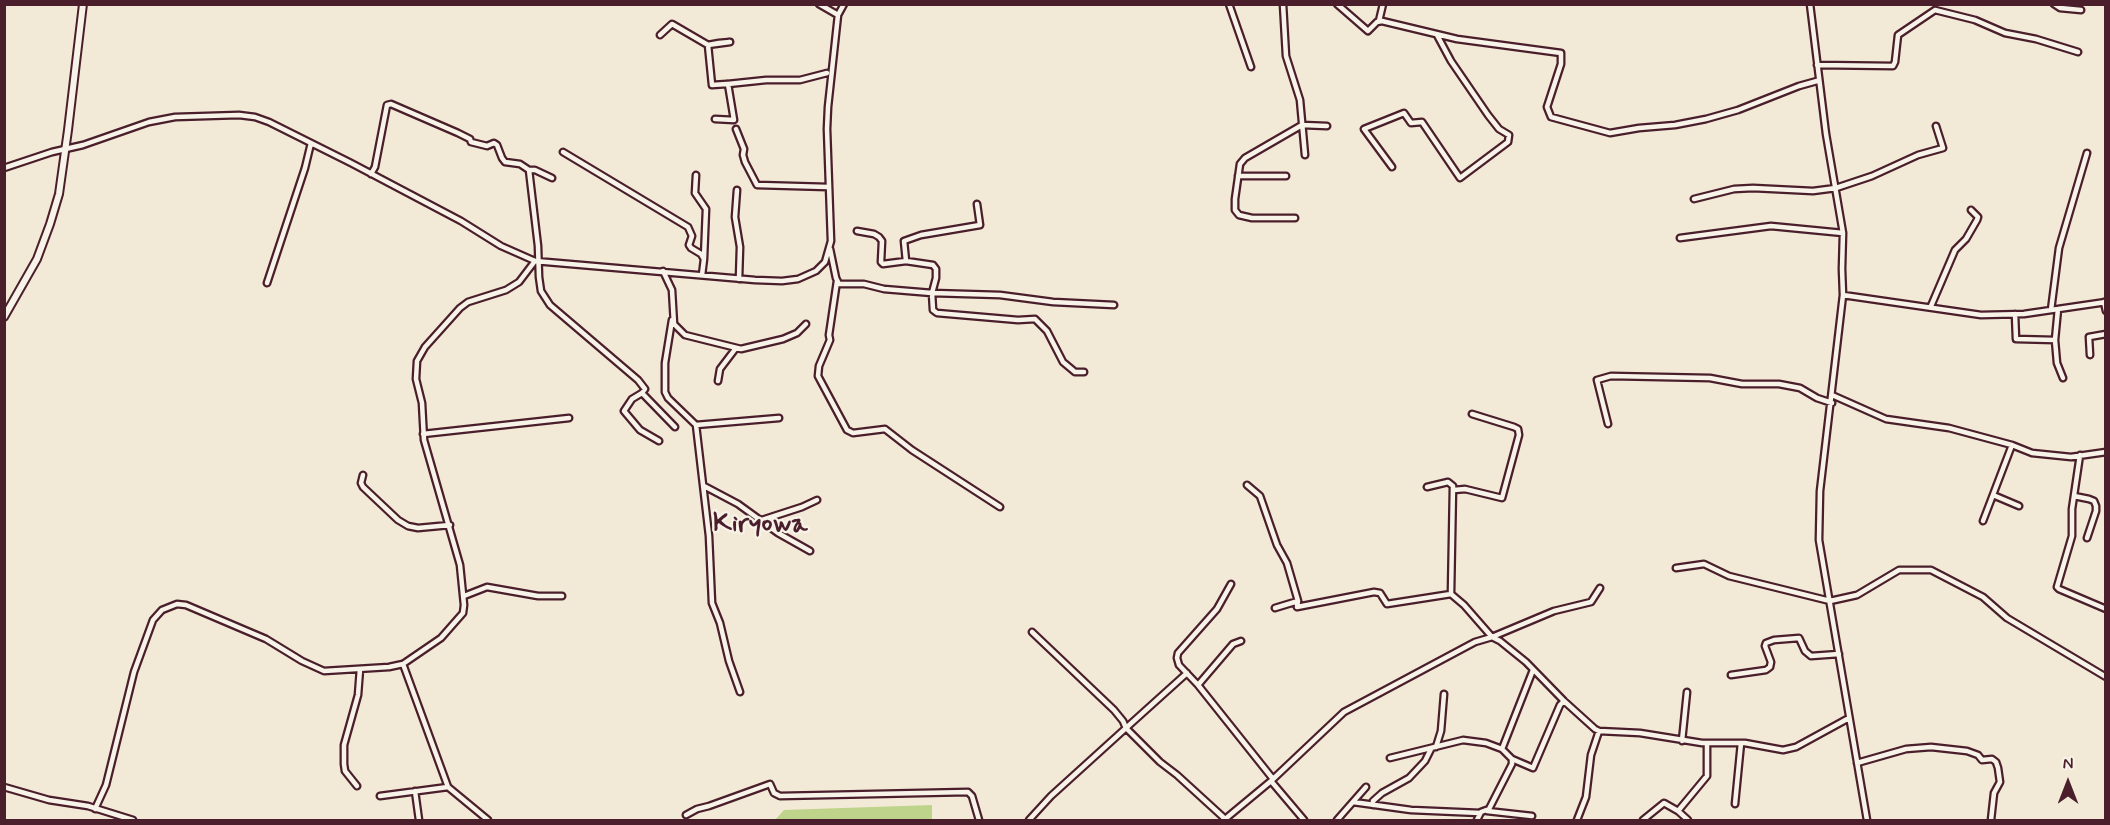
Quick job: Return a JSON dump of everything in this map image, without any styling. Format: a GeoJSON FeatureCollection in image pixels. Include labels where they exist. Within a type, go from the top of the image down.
{"type":"FeatureCollection","features":[{"type":"Feature","properties":{"kind":"main road"},"geometry":{"type":"LineString","coordinates":[[4,316],[37,259],[59,194],[83,4]]}},
{"type":"Feature","properties":{"kind":"street"},"geometry":{"type":"LineString","coordinates":[[819,4],[838,15]]}},
{"type":"Feature","properties":{"kind":"street"},"geometry":{"type":"LineString","coordinates":[[844,4],[838,15],[828,107],[830,246],[837,281],[830,340],[817,372],[824,390],[848,430],[853,433],[885,429],[1000,507]]}},
{"type":"Feature","properties":{"kind":"street"},"geometry":{"type":"LineString","coordinates":[[1229,4],[1251,67]]}},
{"type":"Feature","properties":{"kind":"street"},"geometry":{"type":"LineString","coordinates":[[1282,4],[1286,56],[1299,94],[1305,155]]}},
{"type":"Feature","properties":{"kind":"street"},"geometry":{"type":"LineString","coordinates":[[1337,4],[1365,30],[1370,31],[1379,21],[1383,4]]}},
{"type":"Feature","properties":{"kind":"street"},"geometry":{"type":"LineString","coordinates":[[1810,4],[1826,134],[1843,233],[1844,295],[1818,519],[1821,557],[1867,820]]}},
{"type":"Feature","properties":{"kind":"street"},"geometry":{"type":"LineString","coordinates":[[2054,4],[2060,8],[2081,10]]}},
{"type":"Feature","properties":{"kind":"street"},"geometry":{"type":"LineString","coordinates":[[1817,65],[1893,66],[1898,35],[1935,10],[1975,20],[2008,34],[2036,39],[2078,52]]}},
{"type":"Feature","properties":{"kind":"street"},"geometry":{"type":"LineString","coordinates":[[1379,21],[1437,35],[1561,53],[1561,64],[1547,107],[1551,117],[1610,133],[1706,119],[1738,110],[1798,86],[1817,81]]}},
{"type":"Feature","properties":{"kind":"street"},"geometry":{"type":"LineString","coordinates":[[660,35],[672,24],[708,45],[712,85],[727,84]]}},
{"type":"Feature","properties":{"kind":"street"},"geometry":{"type":"LineString","coordinates":[[1392,167],[1364,129],[1404,113],[1411,123],[1422,122],[1460,178],[1508,142],[1509,135],[1499,129],[1488,116],[1451,61],[1437,35]]}},
{"type":"Feature","properties":{"kind":"street"},"geometry":{"type":"LineString","coordinates":[[715,119],[734,120],[728,84],[766,80],[800,80],[827,73]]}},
{"type":"Feature","properties":{"kind":"street"},"geometry":{"type":"LineString","coordinates":[[371,174],[375,167],[387,105],[391,104],[458,133],[471,142],[488,146],[494,143],[505,162],[520,164],[529,170],[535,170],[552,178]]}},
{"type":"Feature","properties":{"kind":"street"},"geometry":{"type":"LineString","coordinates":[[4,168],[149,122],[175,117],[239,115],[269,122],[461,221],[501,246],[537,261],[782,281],[810,276],[816,272],[825,262],[830,246]]}},
{"type":"Feature","properties":{"kind":"street"},"geometry":{"type":"LineString","coordinates":[[1295,218],[1252,218],[1239,215],[1234,205],[1240,164],[1302,124],[1327,126]]}},
{"type":"Feature","properties":{"kind":"street"},"geometry":{"type":"LineString","coordinates":[[1694,199],[1743,188],[1813,191],[1836,188],[1872,176],[1918,155],[1943,148],[1936,126]]}},
{"type":"Feature","properties":{"kind":"street"},"geometry":{"type":"LineString","coordinates":[[736,129],[744,149],[745,162],[757,185],[828,187]]}},
{"type":"Feature","properties":{"kind":"street"},"geometry":{"type":"LineString","coordinates":[[267,283],[311,143]]}},
{"type":"Feature","properties":{"kind":"street"},"geometry":{"type":"LineString","coordinates":[[562,152],[688,227],[692,236],[689,245],[704,259]]}},
{"type":"Feature","properties":{"kind":"street"},"geometry":{"type":"LineString","coordinates":[[2051,310],[2059,248],[2087,153]]}},
{"type":"Feature","properties":{"kind":"street"},"geometry":{"type":"LineString","coordinates":[[529,170],[541,291],[550,305],[639,380],[645,389],[632,399],[624,411],[640,430],[659,441]]}},
{"type":"Feature","properties":{"kind":"street"},"geometry":{"type":"LineString","coordinates":[[696,174],[695,193],[706,209],[702,275]]}},
{"type":"Feature","properties":{"kind":"street"},"geometry":{"type":"LineString","coordinates":[[1238,176],[1286,176]]}},
{"type":"Feature","properties":{"kind":"street"},"geometry":{"type":"LineString","coordinates":[[737,190],[735,217],[740,247],[739,279]]}},
{"type":"Feature","properties":{"kind":"street"},"geometry":{"type":"LineString","coordinates":[[906,261],[904,241],[921,235],[980,225],[977,204]]}},
{"type":"Feature","properties":{"kind":"street"},"geometry":{"type":"LineString","coordinates":[[1931,306],[1955,250],[1977,220],[1978,217],[1971,210]]}},
{"type":"Feature","properties":{"kind":"street"},"geometry":{"type":"LineString","coordinates":[[1680,238],[1771,226],[1843,233]]}},
{"type":"Feature","properties":{"kind":"street"},"geometry":{"type":"LineString","coordinates":[[857,231],[879,237],[882,241],[881,262],[883,264],[906,261],[930,264],[934,267],[936,278],[932,293],[933,310],[937,313],[1018,320],[1035,319],[1047,331],[1063,362],[1075,372],[1084,372]]}},
{"type":"Feature","properties":{"kind":"street"},"geometry":{"type":"LineString","coordinates":[[95,809],[108,777],[120,722],[138,659],[153,620],[169,606],[186,605],[266,639],[302,661],[324,671],[403,664],[441,638],[458,620],[463,613],[464,596],[460,566],[450,525],[427,457],[423,434],[422,403],[415,369],[425,347],[460,308],[468,302],[506,290],[519,282],[537,261]]}},
{"type":"Feature","properties":{"kind":"street"},"geometry":{"type":"LineString","coordinates":[[663,271],[672,290],[672,320],[664,363],[664,392],[696,425],[709,536],[712,603],[740,692]]}},
{"type":"Feature","properties":{"kind":"street"},"geometry":{"type":"LineString","coordinates":[[837,281],[842,285],[864,285],[884,289],[1000,295],[1053,302],[1114,305]]}},
{"type":"Feature","properties":{"kind":"street"},"geometry":{"type":"LineString","coordinates":[[1844,295],[1980,315],[2015,314],[2105,302],[2106,311]]}},
{"type":"Feature","properties":{"kind":"street"},"geometry":{"type":"LineString","coordinates":[[2058,309],[2055,340],[2057,363],[2063,378]]}},
{"type":"Feature","properties":{"kind":"street"},"geometry":{"type":"LineString","coordinates":[[2015,314],[2016,339],[2019,347]]}},
{"type":"Feature","properties":{"kind":"street"},"geometry":{"type":"LineString","coordinates":[[672,320],[682,333],[736,348],[763,346],[797,333],[806,324]]}},
{"type":"Feature","properties":{"kind":"street"},"geometry":{"type":"LineString","coordinates":[[2090,355],[2089,337],[2106,334]]}},
{"type":"Feature","properties":{"kind":"street"},"geometry":{"type":"LineString","coordinates":[[2016,339],[2055,340]]}},
{"type":"Feature","properties":{"kind":"street"},"geometry":{"type":"LineString","coordinates":[[718,381],[720,369],[736,348]]}},
{"type":"Feature","properties":{"kind":"street"},"geometry":{"type":"LineString","coordinates":[[1608,424],[1597,380],[1611,376],[1710,378],[1742,384],[1779,384],[1800,388],[1816,398],[1832,403]]}},
{"type":"Feature","properties":{"kind":"street"},"geometry":{"type":"LineString","coordinates":[[642,393],[675,428]]}},
{"type":"Feature","properties":{"kind":"street"},"geometry":{"type":"LineString","coordinates":[[1832,395],[1886,418],[1949,428],[2040,454],[2071,457],[2106,452]]}},
{"type":"Feature","properties":{"kind":"street"},"geometry":{"type":"LineString","coordinates":[[1454,490],[1465,489],[1502,498],[1519,435],[1518,429],[1514,427],[1472,414]]}},
{"type":"Feature","properties":{"kind":"street"},"geometry":{"type":"LineString","coordinates":[[423,434],[569,418]]}},
{"type":"Feature","properties":{"kind":"street"},"geometry":{"type":"LineString","coordinates":[[696,425],[779,418]]}},
{"type":"Feature","properties":{"kind":"street"},"geometry":{"type":"LineString","coordinates":[[1983,520],[2013,445]]}},
{"type":"Feature","properties":{"kind":"street"},"geometry":{"type":"LineString","coordinates":[[2080,455],[2071,517],[2072,536],[2057,587],[2106,609]]}},
{"type":"Feature","properties":{"kind":"street"},"geometry":{"type":"LineString","coordinates":[[363,475],[361,483],[363,487],[398,520],[408,526],[418,528],[450,525]]}},
{"type":"Feature","properties":{"kind":"street"},"geometry":{"type":"LineString","coordinates":[[1426,487],[1451,483],[1454,490],[1452,594],[1492,637],[1500,641],[1599,731],[1640,733],[1682,741],[1741,743],[1775,750],[1790,750],[1849,718]]}},
{"type":"Feature","properties":{"kind":"street"},"geometry":{"type":"LineString","coordinates":[[1247,485],[1260,496],[1277,545],[1287,563],[1298,607],[1374,592],[1380,594],[1387,604],[1452,594]]}},
{"type":"Feature","properties":{"kind":"street"},"geometry":{"type":"LineString","coordinates":[[704,486],[725,496],[810,551]]}},
{"type":"Feature","properties":{"kind":"street"},"geometry":{"type":"LineString","coordinates":[[1993,495],[2019,506]]}},
{"type":"Feature","properties":{"kind":"street"},"geometry":{"type":"LineString","coordinates":[[2074,496],[2089,498],[2096,506],[2087,538]]}},
{"type":"Feature","properties":{"kind":"street"},"geometry":{"type":"LineString","coordinates":[[762,520],[817,500]]}},
{"type":"Feature","properties":{"kind":"street"},"geometry":{"type":"LineString","coordinates":[[1676,568],[1704,564],[1730,576],[1830,601],[1857,595],[1899,570],[1931,570],[1983,597],[2007,618],[2106,677]]}},
{"type":"Feature","properties":{"kind":"street"},"geometry":{"type":"LineString","coordinates":[[1231,584],[1217,609],[1178,653],[1179,664],[1304,820]]}},
{"type":"Feature","properties":{"kind":"street"},"geometry":{"type":"LineString","coordinates":[[464,596],[488,587],[538,596],[562,596]]}},
{"type":"Feature","properties":{"kind":"street"},"geometry":{"type":"LineString","coordinates":[[1032,632],[1108,705],[1123,721],[1126,728],[1160,762],[1224,820],[1272,780],[1344,712],[1475,642],[1554,611],[1591,602],[1600,588]]}},
{"type":"Feature","properties":{"kind":"street"},"geometry":{"type":"LineString","coordinates":[[1275,608],[1298,601]]}},
{"type":"Feature","properties":{"kind":"street"},"geometry":{"type":"LineString","coordinates":[[1731,675],[1766,670],[1770,667],[1765,646],[1766,643],[1774,640],[1799,638],[1805,651],[1811,656],[1839,654]]}},
{"type":"Feature","properties":{"kind":"street"},"geometry":{"type":"LineString","coordinates":[[1198,685],[1233,644],[1241,641]]}},
{"type":"Feature","properties":{"kind":"street"},"geometry":{"type":"LineString","coordinates":[[403,664],[448,787],[488,820]]}},
{"type":"Feature","properties":{"kind":"street"},"geometry":{"type":"LineString","coordinates":[[357,786],[345,771],[344,745],[358,695],[360,669]]}},
{"type":"Feature","properties":{"kind":"street"},"geometry":{"type":"LineString","coordinates":[[1502,749],[1533,670]]}},
{"type":"Feature","properties":{"kind":"street"},"geometry":{"type":"LineString","coordinates":[[1029,820],[1051,796],[1187,673]]}},
{"type":"Feature","properties":{"kind":"street"},"geometry":{"type":"LineString","coordinates":[[1682,741],[1687,692]]}},
{"type":"Feature","properties":{"kind":"street"},"geometry":{"type":"LineString","coordinates":[[1373,805],[1373,801],[1382,793],[1409,778],[1425,762],[1441,731],[1444,694]]}},
{"type":"Feature","properties":{"kind":"street"},"geometry":{"type":"LineString","coordinates":[[1390,758],[1453,741],[1472,740],[1502,749],[1512,759],[1533,768],[1560,705],[1564,701]]}},
{"type":"Feature","properties":{"kind":"street"},"geometry":{"type":"LineString","coordinates":[[1585,820],[1578,819],[1586,797],[1591,755],[1599,731]]}},
{"type":"Feature","properties":{"kind":"street"},"geometry":{"type":"LineString","coordinates":[[1678,811],[1707,776],[1707,743]]}},
{"type":"Feature","properties":{"kind":"street"},"geometry":{"type":"LineString","coordinates":[[1735,804],[1741,743]]}},
{"type":"Feature","properties":{"kind":"street"},"geometry":{"type":"LineString","coordinates":[[1857,763],[1906,749],[1931,747],[1967,751],[1978,755],[1982,760],[1992,759],[1996,762],[2000,782],[1994,794],[1991,820]]}},
{"type":"Feature","properties":{"kind":"street"},"geometry":{"type":"LineString","coordinates":[[1487,811],[1512,764],[1512,759]]}},
{"type":"Feature","properties":{"kind":"street"},"geometry":{"type":"LineString","coordinates":[[686,815],[696,809],[770,784],[774,794],[780,796],[968,792],[972,796],[979,820]]}},
{"type":"Feature","properties":{"kind":"street"},"geometry":{"type":"LineString","coordinates":[[4,787],[49,800],[88,806],[133,820]]}},
{"type":"Feature","properties":{"kind":"street"},"geometry":{"type":"LineString","coordinates":[[380,796],[448,787]]}},
{"type":"Feature","properties":{"kind":"street"},"geometry":{"type":"LineString","coordinates":[[1337,820],[1366,787]]}},
{"type":"Feature","properties":{"kind":"street"},"geometry":{"type":"LineString","coordinates":[[415,791],[419,820]]}},
{"type":"Feature","properties":{"kind":"street"},"geometry":{"type":"LineString","coordinates":[[1353,802],[1411,810],[1480,813],[1487,811],[1532,816]]}},
{"type":"Feature","properties":{"kind":"street"},"geometry":{"type":"LineString","coordinates":[[1642,820],[1664,803],[1688,820]]}},
{"type":"Feature","properties":{"kind":"street"},"geometry":{"type":"LineString","coordinates":[[1478,820],[1480,813]]}},
{"type":"Feature","properties":{"kind":"green space"},"geometry":{"type":"Polygon","coordinates":[[[932,805],[932,820],[775,820],[784,810],[932,805]]]}},
{"type":"Feature","properties":{"kind":"district","name":"Kiryowa"},"geometry":{"type":"Point","coordinates":[760,525]}}]}
